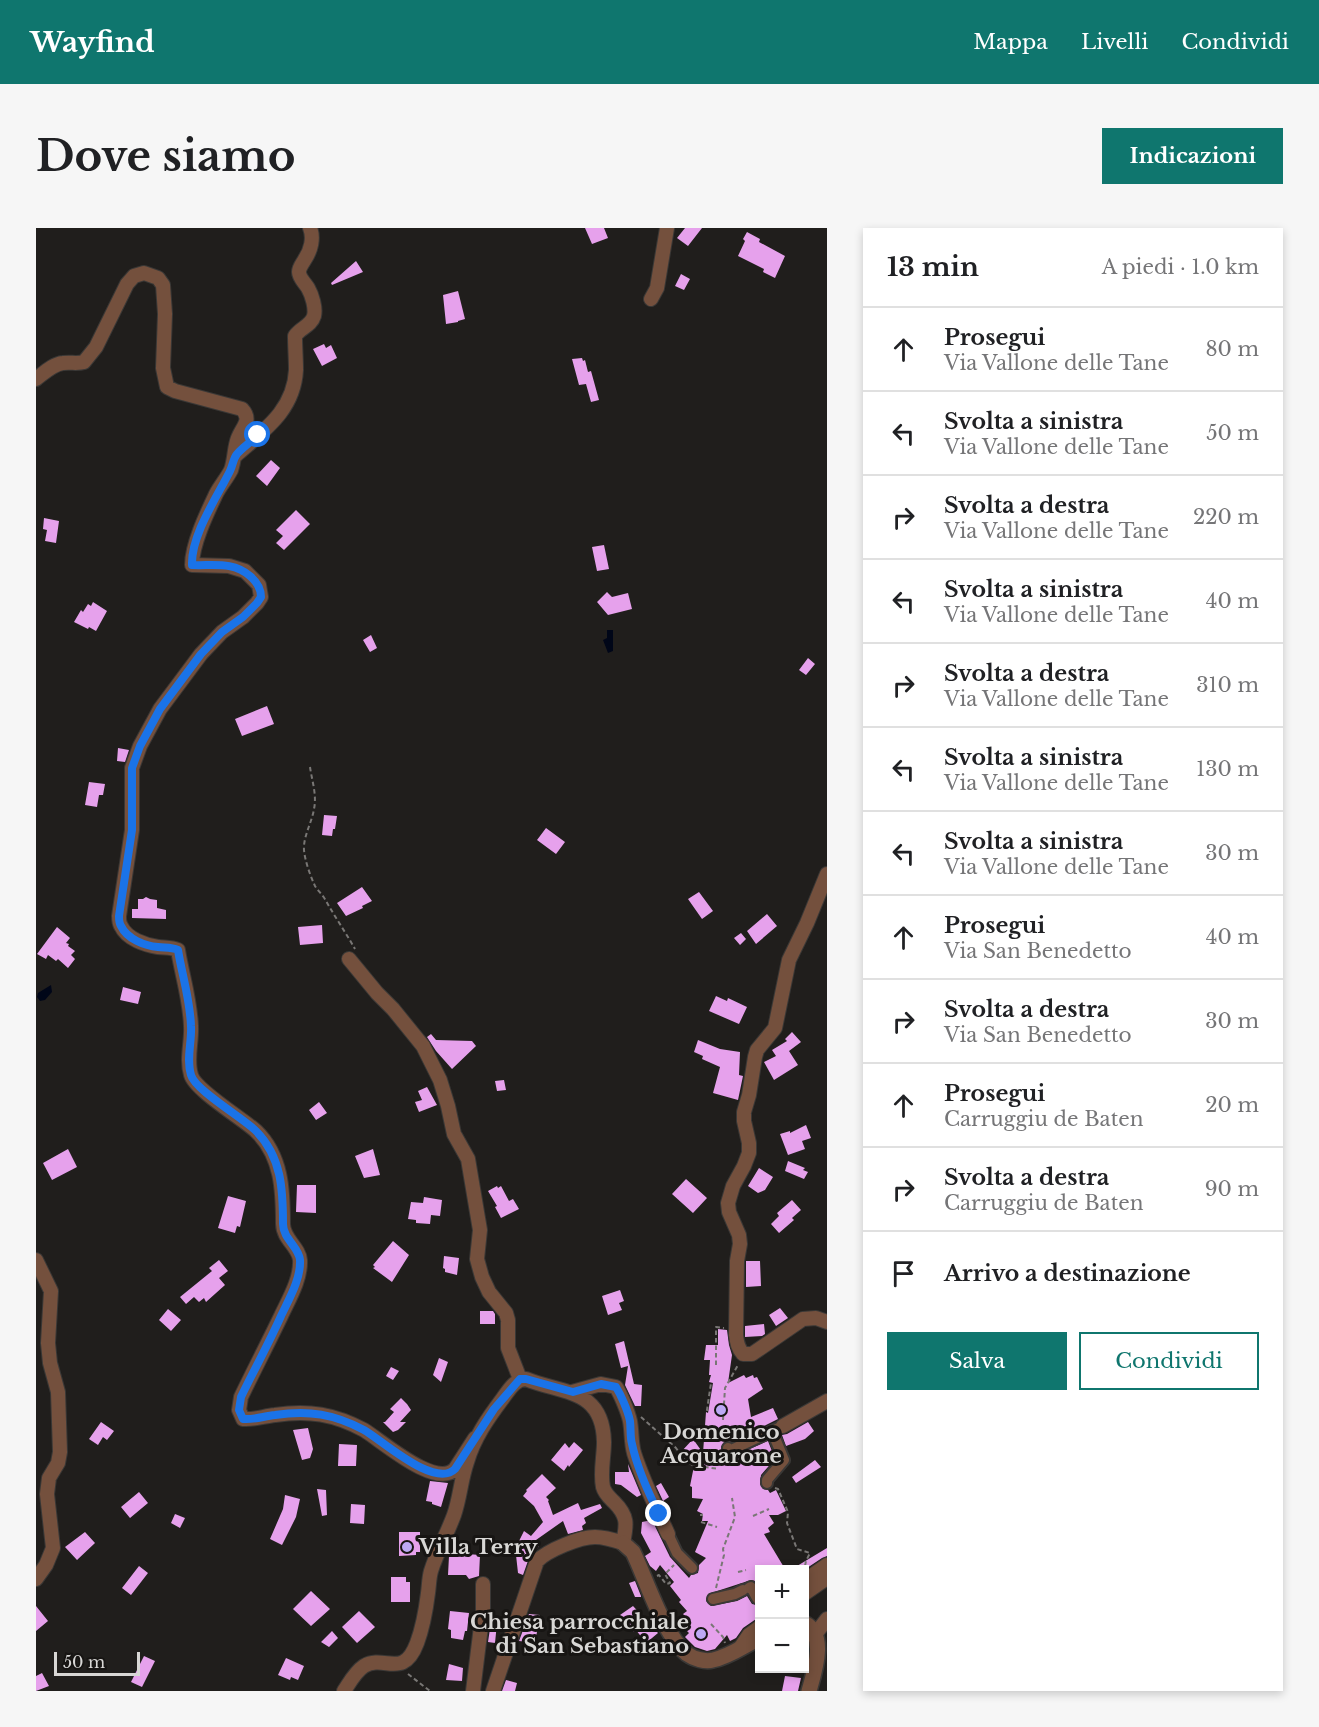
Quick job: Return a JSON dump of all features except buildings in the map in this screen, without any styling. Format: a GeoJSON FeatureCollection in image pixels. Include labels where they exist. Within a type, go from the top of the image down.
{"type":"FeatureCollection","features":[{"type":"Feature","properties":{"kind":"street"},"geometry":{"type":"LineString","coordinates":[[235,456],[272,423],[287,405],[291,396],[296,370],[295,336],[309,324],[314,312],[310,290],[299,273],[312,242],[310,228]]}},
{"type":"Feature","properties":{"kind":"street"},"geometry":{"type":"LineString","coordinates":[[651,298],[657,288],[667,228]]}},
{"type":"Feature","properties":{"kind":"street"},"geometry":{"type":"LineString","coordinates":[[36,379],[53,366],[62,363],[84,362],[96,347],[121,293],[134,276],[144,273],[154,275],[161,281],[165,290],[163,368],[167,387],[243,409],[247,416],[247,422],[237,439],[231,469],[216,494],[203,524],[192,565],[222,565],[245,571],[259,585],[261,597],[243,617],[222,632],[201,654],[160,709],[140,746],[132,768],[132,830],[119,916],[121,926],[139,942],[178,950],[192,1028],[189,1053],[191,1077],[197,1085],[251,1126],[269,1148],[283,1190],[283,1228],[286,1237],[300,1257],[300,1272],[288,1302],[241,1397],[239,1410],[243,1419],[251,1420],[274,1415],[312,1412],[334,1417],[365,1431],[405,1460],[438,1474],[445,1474],[455,1469],[506,1394],[520,1379],[573,1392],[580,1395],[597,1412],[604,1439],[602,1485],[605,1494],[621,1510],[625,1518],[623,1543]]}},
{"type":"Feature","properties":{"kind":"street"},"geometry":{"type":"LineString","coordinates":[[827,874],[789,960],[775,1028],[757,1050],[754,1058],[749,1095],[744,1112],[749,1153],[733,1186],[728,1203],[740,1244],[737,1261],[736,1335],[738,1347],[743,1354],[752,1354],[803,1319],[816,1318],[827,1322]]}},
{"type":"Feature","properties":{"kind":"street"},"geometry":{"type":"LineString","coordinates":[[353,957],[377,993],[423,1046],[440,1080],[454,1134],[468,1160],[480,1230],[477,1259],[489,1292],[506,1313],[508,1348],[520,1379]]}},
{"type":"Feature","properties":{"kind":"street"},"geometry":{"type":"LineString","coordinates":[[36,1260],[51,1291],[48,1343],[50,1363],[58,1392],[60,1452],[58,1463],[49,1478],[46,1494],[53,1548],[46,1565],[36,1579]]}},
{"type":"Feature","properties":{"kind":"street"},"geometry":{"type":"LineString","coordinates":[[573,1392],[601,1384],[616,1387],[626,1407],[630,1421],[631,1442],[650,1495],[677,1553],[692,1568]]}},
{"type":"Feature","properties":{"kind":"street"},"geometry":{"type":"LineString","coordinates":[[729,1449],[777,1429],[827,1401]]}},
{"type":"Feature","properties":{"kind":"street"},"geometry":{"type":"LineString","coordinates":[[767,1484],[767,1480],[784,1460],[777,1429]]}},
{"type":"Feature","properties":{"kind":"street"},"geometry":{"type":"LineString","coordinates":[[344,1691],[353,1676],[365,1666],[376,1662],[396,1664],[408,1658],[413,1652],[418,1642],[430,1573],[455,1513],[466,1462],[475,1438]]}},
{"type":"Feature","properties":{"kind":"street"},"geometry":{"type":"LineString","coordinates":[[493,1691],[537,1561],[544,1555],[566,1545],[593,1537],[623,1543],[633,1552],[669,1632],[688,1655],[698,1659],[716,1660],[755,1640]]}},
{"type":"Feature","properties":{"kind":"street"},"geometry":{"type":"LineString","coordinates":[[809,1578],[827,1565]]}},
{"type":"Feature","properties":{"kind":"street"},"geometry":{"type":"LineString","coordinates":[[809,1591],[827,1578]]}},
{"type":"Feature","properties":{"kind":"street"},"geometry":{"type":"LineString","coordinates":[[473,1691],[483,1610],[483,1584]]}},
{"type":"Feature","properties":{"kind":"street"},"geometry":{"type":"LineString","coordinates":[[713,1599],[735,1594],[751,1587],[755,1594]]}},
{"type":"Feature","properties":{"kind":"street"},"geometry":{"type":"LineString","coordinates":[[809,1691],[819,1644],[811,1627],[827,1620]]}},
{"type":"Feature","properties":{"kind":"street"},"geometry":{"type":"LineString","coordinates":[[735,1650],[755,1630]]}},
{"type":"Feature","properties":{"kind":"path"},"geometry":{"type":"LineString","coordinates":[[310,767],[315,808],[305,840],[304,850],[308,869],[315,887],[325,900],[353,957]]}},
{"type":"Feature","properties":{"kind":"path"},"geometry":{"type":"LineString","coordinates":[[716,1327],[716,1365]]}},
{"type":"Feature","properties":{"kind":"path"},"geometry":{"type":"LineString","coordinates":[[723,1420],[725,1388],[743,1354]]}},
{"type":"Feature","properties":{"kind":"path"},"geometry":{"type":"LineString","coordinates":[[708,1410],[711,1383]]}},
{"type":"Feature","properties":{"kind":"path"},"geometry":{"type":"LineString","coordinates":[[626,1407],[642,1418],[692,1465],[719,1469]]}},
{"type":"Feature","properties":{"kind":"path"},"geometry":{"type":"LineString","coordinates":[[767,1484],[769,1488],[778,1489],[788,1512],[787,1523],[797,1549],[810,1553],[805,1565]]}},
{"type":"Feature","properties":{"kind":"path"},"geometry":{"type":"LineString","coordinates":[[713,1599],[728,1532],[735,1523],[732,1498]]}},
{"type":"Feature","properties":{"kind":"path"},"geometry":{"type":"LineString","coordinates":[[753,1516],[769,1509]]}},
{"type":"Feature","properties":{"kind":"path"},"geometry":{"type":"LineString","coordinates":[[701,1522],[717,1527]]}},
{"type":"Feature","properties":{"kind":"path"},"geometry":{"type":"LineString","coordinates":[[666,1584],[671,1581],[665,1574],[666,1572],[679,1563]]}},
{"type":"Feature","properties":{"kind":"path"},"geometry":{"type":"LineString","coordinates":[[738,1572],[746,1570]]}},
{"type":"Feature","properties":{"kind":"path"},"geometry":{"type":"LineString","coordinates":[[711,1624],[735,1650]]}},
{"type":"Feature","properties":{"kind":"path"},"geometry":{"type":"LineString","coordinates":[[396,1664],[430,1691]]}},
{"type":"Feature","properties":{"kind":"water"},"geometry":{"type":"Polygon","coordinates":[[[607,630],[613,630],[613,651],[608,653],[603,640],[607,638],[607,630]]]}},
{"type":"Feature","properties":{"kind":"water"},"geometry":{"type":"Polygon","coordinates":[[[51,985],[52,992],[45,1000],[40,1001],[37,997],[38,993],[51,985]]]}},
{"type":"Feature","properties":{"kind":"place","name":"Domenico Acquarone"},"geometry":{"type":"Point","coordinates":[721,1410]}},
{"type":"Feature","properties":{"kind":"place","name":"Villa Terry"},"geometry":{"type":"Point","coordinates":[407,1547]}},
{"type":"Feature","properties":{"kind":"place","name":"Chiesa parrocchiale di San Sebastiano"},"geometry":{"type":"Point","coordinates":[701,1634]}},
{"type":"Feature","properties":{"kind":"route"},"geometry":{"type":"LineString","coordinates":[[258,435],[235,456],[231,469],[216,494],[203,524],[192,558],[192,565],[215,564],[245,571],[259,585],[261,597],[243,617],[222,632],[201,654],[160,709],[140,746],[132,768],[132,830],[119,916],[121,926],[139,942],[178,950],[186,984],[192,1028],[189,1053],[191,1077],[197,1085],[251,1126],[269,1148],[283,1190],[283,1228],[286,1237],[300,1257],[300,1272],[267,1347],[241,1397],[239,1410],[243,1419],[251,1420],[274,1415],[312,1412],[334,1417],[365,1431],[405,1460],[438,1474],[445,1474],[455,1469],[494,1409],[520,1379],[573,1392],[605,1384],[616,1387],[626,1407],[635,1455],[659,1514]]}}]}
